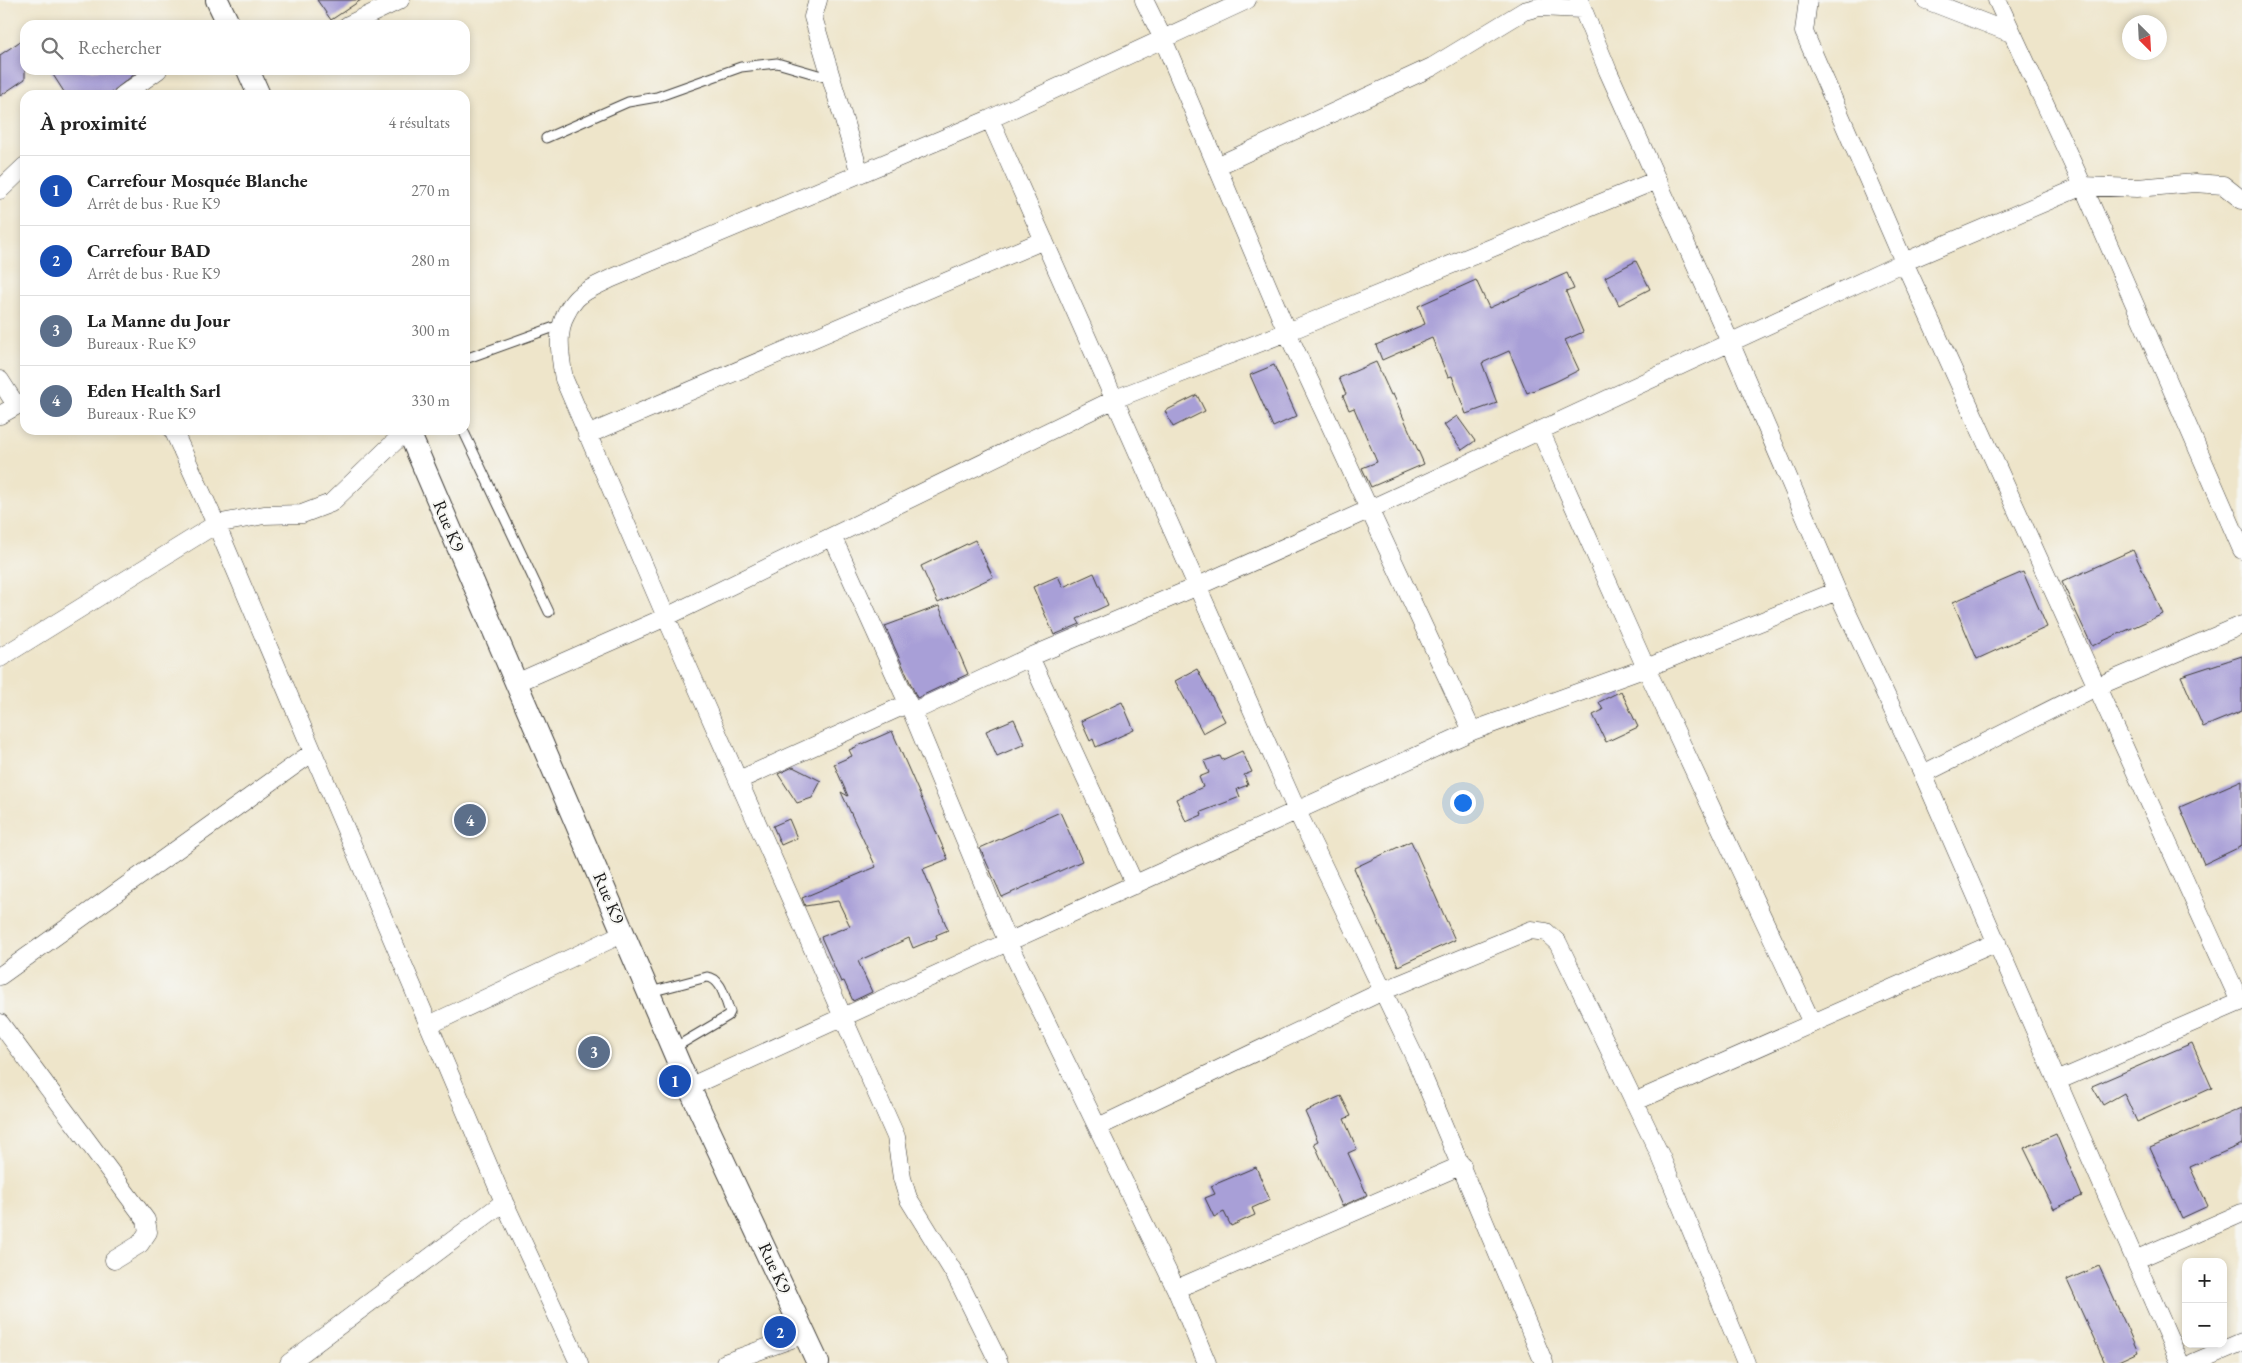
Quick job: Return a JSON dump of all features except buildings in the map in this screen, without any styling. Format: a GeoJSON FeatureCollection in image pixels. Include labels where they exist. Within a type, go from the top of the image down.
{"type":"FeatureCollection","features":[{"type":"Feature","properties":{"kind":"street"},"geometry":{"type":"LineString","coordinates":[[217,0],[224,20]]}},
{"type":"Feature","properties":{"kind":"street"},"geometry":{"type":"LineString","coordinates":[[358,20],[400,0]]}},
{"type":"Feature","properties":{"kind":"street"},"geometry":{"type":"LineString","coordinates":[[818,0],[813,17],[860,174]]}},
{"type":"Feature","properties":{"kind":"street"},"geometry":{"type":"LineString","coordinates":[[1144,0],[1163,39],[1287,332],[1472,731]]}},
{"type":"Feature","properties":{"kind":"street"},"geometry":{"type":"LineString","coordinates":[[999,1363],[956,1276],[908,1198],[902,1178],[896,1137],[666,617],[564,379],[558,346],[560,325],[577,298],[610,278],[990,119],[1247,0]]}},
{"type":"Feature","properties":{"kind":"street"},"geometry":{"type":"LineString","coordinates":[[1808,0],[1804,32],[1904,262],[2096,688],[2241,1001],[2057,1081]]}},
{"type":"Feature","properties":{"kind":"street"},"geometry":{"type":"LineString","coordinates":[[1926,0],[2011,32]]}},
{"type":"Feature","properties":{"kind":"street"},"geometry":{"type":"LineString","coordinates":[[1996,0],[2083,186],[2242,550]]}},
{"type":"Feature","properties":{"kind":"street"},"geometry":{"type":"LineString","coordinates":[[1217,166],[1432,67],[1524,11],[1539,7],[1580,4],[1730,342],[1837,591],[1923,774],[2180,1363]]}},
{"type":"Feature","properties":{"kind":"street"},"geometry":{"type":"LineString","coordinates":[[130,90],[151,75]]}},
{"type":"Feature","properties":{"kind":"street"},"geometry":{"type":"LineString","coordinates":[[252,75],[257,90]]}},
{"type":"Feature","properties":{"kind":"street"},"geometry":{"type":"LineString","coordinates":[[990,119],[1298,811],[1462,1165],[1544,1363]]}},
{"type":"Feature","properties":{"kind":"street"},"geometry":{"type":"LineString","coordinates":[[0,190],[20,171]]}},
{"type":"Feature","properties":{"kind":"street"},"geometry":{"type":"LineString","coordinates":[[516,682],[666,617],[1115,399],[1287,332],[1657,180]]}},
{"type":"Feature","properties":{"kind":"street"},"geometry":{"type":"LineString","coordinates":[[739,780],[1198,586],[1368,510],[1904,262],[2083,186],[2137,188],[2195,183],[2223,185],[2242,200]]}},
{"type":"Feature","properties":{"kind":"street"},"geometry":{"type":"LineString","coordinates":[[587,435],[1044,240]]}},
{"type":"Feature","properties":{"kind":"street"},"geometry":{"type":"LineString","coordinates":[[0,380],[20,402]]}},
{"type":"Feature","properties":{"kind":"street"},"geometry":{"type":"LineString","coordinates":[[0,415],[20,404]]}},
{"type":"Feature","properties":{"kind":"street"},"geometry":{"type":"LineString","coordinates":[[1540,430],[1646,668],[1812,1023]]}},
{"type":"Feature","properties":{"kind":"street"},"geometry":{"type":"LineString","coordinates":[[175,435],[216,524],[504,1202],[579,1363]]}},
{"type":"Feature","properties":{"kind":"street"},"geometry":{"type":"LineString","coordinates":[[0,658],[216,524],[264,516],[302,514],[331,503],[402,435]]}},
{"type":"Feature","properties":{"kind":"street","name":"Rue K9"},"geometry":{"type":"LineString","coordinates":[[409,435],[650,992],[689,1087],[818,1363]]}},
{"type":"Feature","properties":{"kind":"street"},"geometry":{"type":"LineString","coordinates":[[832,538],[909,708],[1008,943],[1176,1289],[1207,1363]]}},
{"type":"Feature","properties":{"kind":"street"},"geometry":{"type":"LineString","coordinates":[[689,1087],[1472,731],[1646,668],[1837,591]]}},
{"type":"Feature","properties":{"kind":"street"},"geometry":{"type":"LineString","coordinates":[[1923,774],[2096,688],[2242,625]]}},
{"type":"Feature","properties":{"kind":"street"},"geometry":{"type":"LineString","coordinates":[[1030,657],[1134,885]]}},
{"type":"Feature","properties":{"kind":"street"},"geometry":{"type":"LineString","coordinates":[[0,976],[313,752]]}},
{"type":"Feature","properties":{"kind":"street"},"geometry":{"type":"LineString","coordinates":[[1098,1127],[1383,991],[1531,930],[1546,932],[1558,943],[1661,1157],[1746,1363]]}},
{"type":"Feature","properties":{"kind":"street"},"geometry":{"type":"LineString","coordinates":[[429,1025],[624,933]]}},
{"type":"Feature","properties":{"kind":"street"},"geometry":{"type":"LineString","coordinates":[[1634,1102],[1997,942]]}},
{"type":"Feature","properties":{"kind":"street"},"geometry":{"type":"LineString","coordinates":[[0,1023],[146,1220],[148,1232],[140,1244],[114,1260]]}},
{"type":"Feature","properties":{"kind":"street"},"geometry":{"type":"LineString","coordinates":[[1176,1289],[1462,1165]]}},
{"type":"Feature","properties":{"kind":"street"},"geometry":{"type":"LineString","coordinates":[[289,1363],[504,1202]]}},
{"type":"Feature","properties":{"kind":"street"},"geometry":{"type":"LineString","coordinates":[[2135,1260],[2242,1213]]}},
{"type":"Feature","properties":{"kind":"street"},"geometry":{"type":"LineString","coordinates":[[724,1363],[805,1334]]}},
{"type":"Feature","properties":{"kind":"street"},"geometry":{"type":"LineString","coordinates":[[2193,1363],[2242,1342]]}},
{"type":"Feature","properties":{"kind":"lane"},"geometry":{"type":"LineString","coordinates":[[546,138],[628,102],[656,97],[741,67],[777,63],[832,79]]}},
{"type":"Feature","properties":{"kind":"lane"},"geometry":{"type":"LineString","coordinates":[[470,357],[560,325]]}},
{"type":"Feature","properties":{"kind":"lane"},"geometry":{"type":"LineString","coordinates":[[465,435],[549,612]]}},
{"type":"Feature","properties":{"kind":"lane"},"geometry":{"type":"LineString","coordinates":[[650,992],[707,977],[718,981],[730,1012],[728,1016],[673,1049]]}},
{"type":"Feature","properties":{"kind":"place","name":"Eden Health Sarl"},"geometry":{"type":"Point","coordinates":[470,820]}},
{"type":"Feature","properties":{"kind":"place","name":"La Manne du Jour"},"geometry":{"type":"Point","coordinates":[594,1052]}},
{"type":"Feature","properties":{"kind":"place","name":"Carrefour Mosquée Blanche"},"geometry":{"type":"Point","coordinates":[675,1081]}},
{"type":"Feature","properties":{"kind":"place","name":"Carrefour BAD"},"geometry":{"type":"Point","coordinates":[780,1332]}}]}
